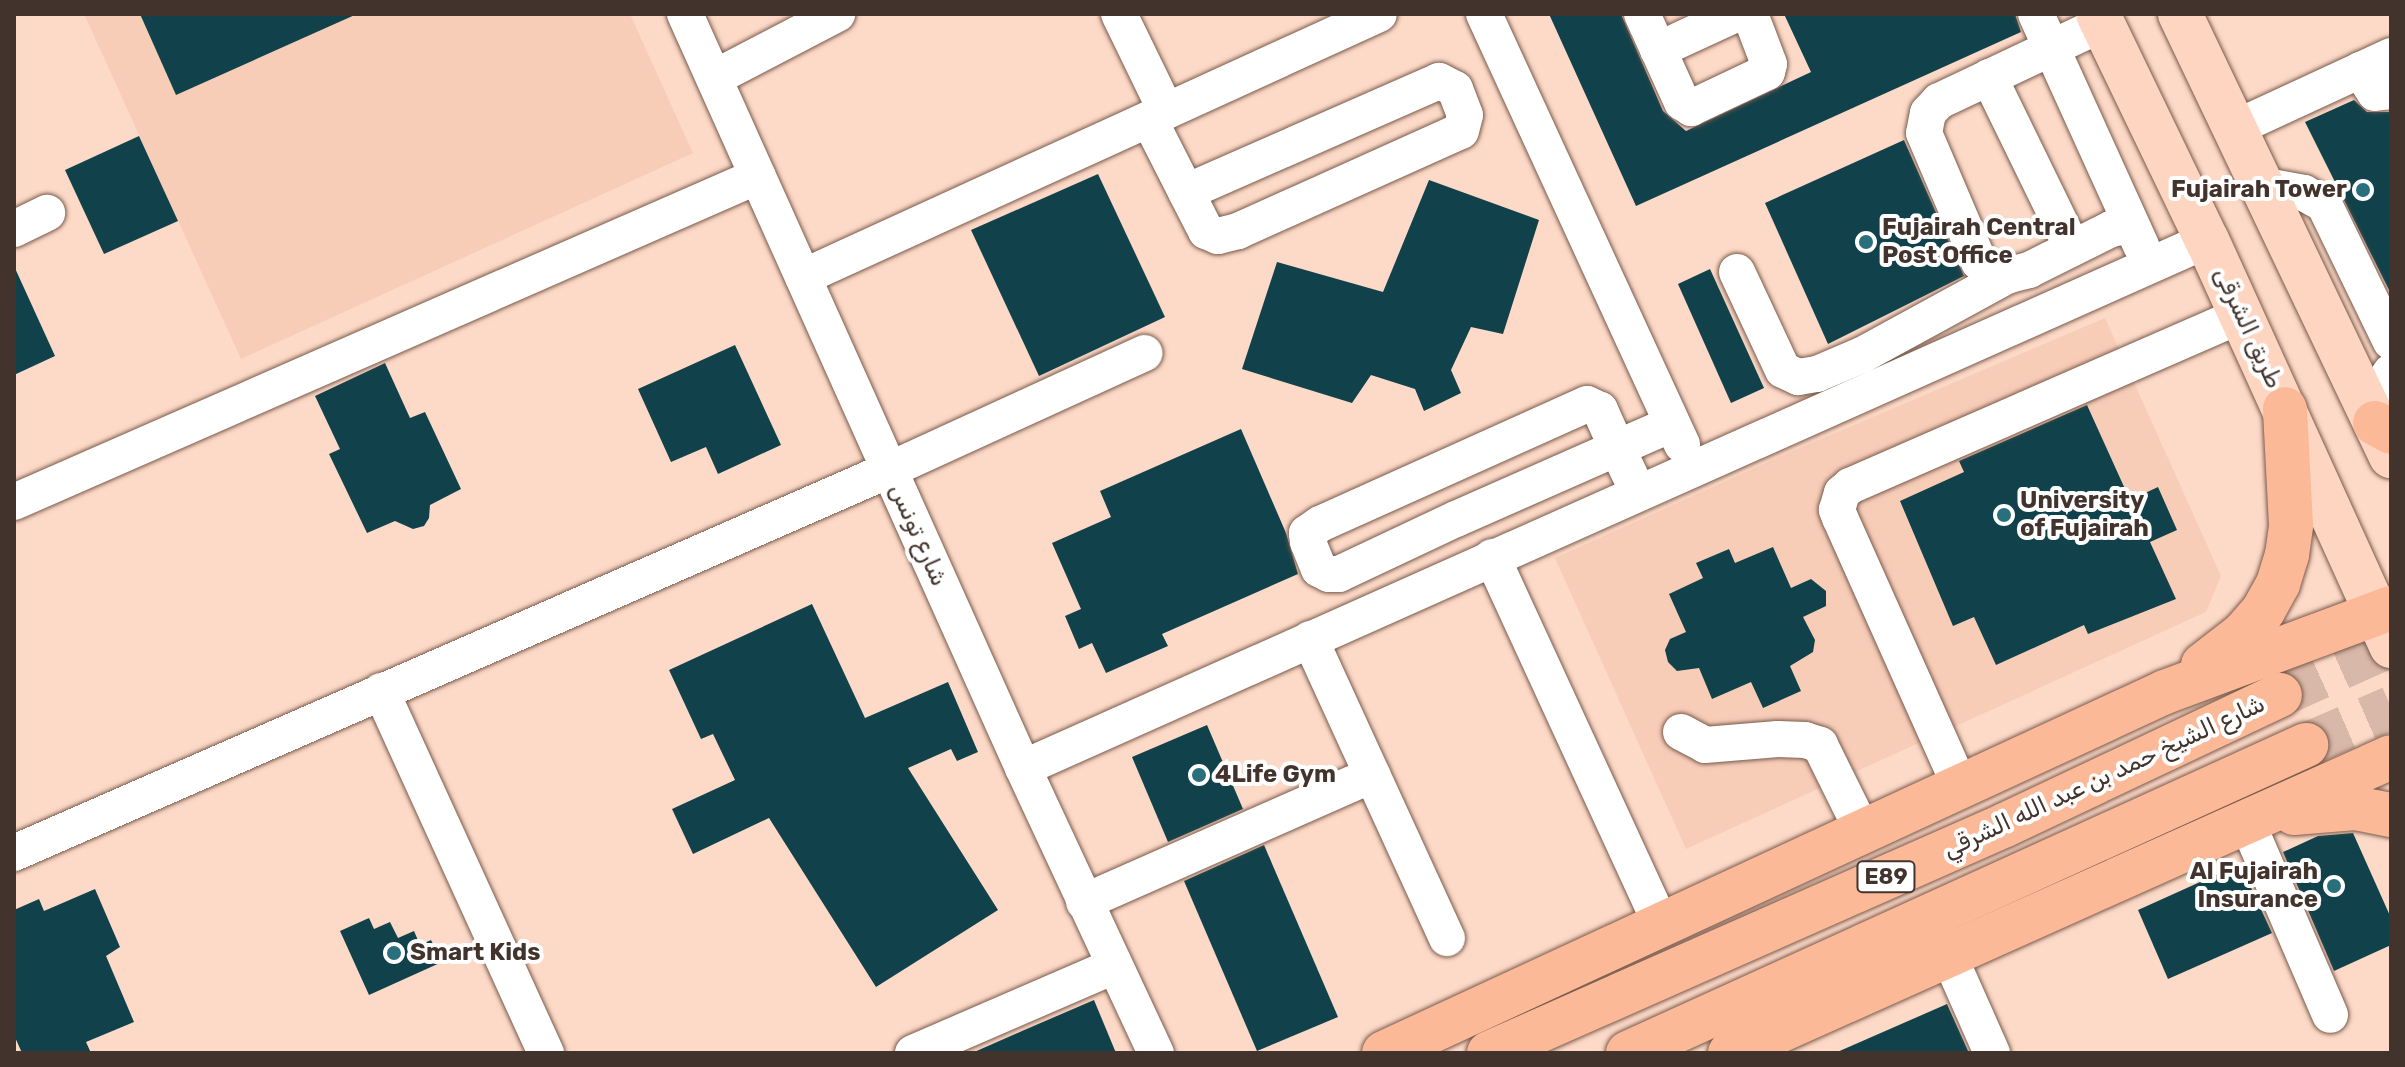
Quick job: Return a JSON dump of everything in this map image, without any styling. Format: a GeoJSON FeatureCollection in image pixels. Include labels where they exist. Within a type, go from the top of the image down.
{"type":"FeatureCollection","features":[{"type":"Feature","properties":{"kind":"highway"},"geometry":{"type":"LineString","coordinates":[[2165,692],[2243,634],[2263,611],[2278,584],[2287,555],[2291,525],[2285,409]]}},
{"type":"Feature","properties":{"kind":"highway"},"geometry":{"type":"LineString","coordinates":[[1384,1053],[2165,692],[2384,611]]}},
{"type":"Feature","properties":{"kind":"highway","name":"شارع الشيخ حمد بن عبد الله الشرقي"},"geometry":{"type":"LineString","coordinates":[[1489,1053],[2005,825],[2280,695]]}},
{"type":"Feature","properties":{"kind":"highway","name":"E89"},"geometry":{"type":"LineString","coordinates":[[1628,1053],[2306,745]]}},
{"type":"Feature","properties":{"kind":"highway"},"geometry":{"type":"LineString","coordinates":[[1730,1053],[2391,757]]}},
{"type":"Feature","properties":{"kind":"highway"},"geometry":{"type":"LineString","coordinates":[[2249,821],[2355,808],[2391,815]]}},
{"type":"Feature","properties":{"kind":"main road"},"geometry":{"type":"LineString","coordinates":[[2180,14],[2260,185],[2383,418]]}},
{"type":"Feature","properties":{"kind":"main road","name":"طريق الشرقى"},"geometry":{"type":"LineString","coordinates":[[2100,19],[2384,611]]}},
{"type":"Feature","properties":{"kind":"street","name":"شارع تونس"},"geometry":{"type":"LineString","coordinates":[[685,14],[1023,768],[1156,1053]]}},
{"type":"Feature","properties":{"kind":"street"},"geometry":{"type":"LineString","coordinates":[[714,78],[837,14]]}},
{"type":"Feature","properties":{"kind":"street"},"geometry":{"type":"LineString","coordinates":[[1119,14],[1186,192],[1206,231],[1218,236],[1238,231],[1461,131],[1465,115],[1455,89],[1439,81],[1186,192]]}},
{"type":"Feature","properties":{"kind":"street"},"geometry":{"type":"LineString","coordinates":[[803,277],[1379,14]]}},
{"type":"Feature","properties":{"kind":"street"},"geometry":{"type":"LineString","coordinates":[[1484,14],[1692,468]]}},
{"type":"Feature","properties":{"kind":"street"},"geometry":{"type":"LineString","coordinates":[[1642,14],[1682,102],[1691,108],[1767,72],[1769,64],[1750,14]]}},
{"type":"Feature","properties":{"kind":"street"},"geometry":{"type":"LineString","coordinates":[[1658,50],[1736,14]]}},
{"type":"Feature","properties":{"kind":"street"},"geometry":{"type":"LineString","coordinates":[[2036,14],[2148,264]]}},
{"type":"Feature","properties":{"kind":"street"},"geometry":{"type":"LineString","coordinates":[[2009,275],[1991,270],[1979,262],[1924,133],[1928,113],[1939,101],[2050,48],[2100,19]]}},
{"type":"Feature","properties":{"kind":"street"},"geometry":{"type":"LineString","coordinates":[[1989,77],[2072,247]]}},
{"type":"Feature","properties":{"kind":"street"},"geometry":{"type":"LineString","coordinates":[[2233,129],[2383,83]]}},
{"type":"Feature","properties":{"kind":"street"},"geometry":{"type":"LineString","coordinates":[[14,502],[758,176]]}},
{"type":"Feature","properties":{"kind":"street"},"geometry":{"type":"LineString","coordinates":[[2260,185],[2304,193],[2315,198],[2331,213],[2391,342]]}},
{"type":"Feature","properties":{"kind":"street"},"geometry":{"type":"LineString","coordinates":[[14,229],[47,213]]}},
{"type":"Feature","properties":{"kind":"street"},"geometry":{"type":"LineString","coordinates":[[1737,272],[1783,370],[1798,377],[1817,374],[1862,355],[2009,275],[2029,270],[2111,229],[2131,225]]}},
{"type":"Feature","properties":{"kind":"street"},"geometry":{"type":"LineString","coordinates":[[1023,768],[2207,240]]}},
{"type":"Feature","properties":{"kind":"street"},"geometry":{"type":"LineString","coordinates":[[1960,786],[1840,518],[1837,510],[1842,493],[1850,486],[2242,315]]}},
{"type":"Feature","properties":{"kind":"street"},"geometry":{"type":"LineString","coordinates":[[14,853],[889,470],[1144,353]]}},
{"type":"Feature","properties":{"kind":"street"},"geometry":{"type":"LineString","coordinates":[[1638,492],[1617,448],[1600,410],[1587,404],[1320,524],[1307,533],[1308,542],[1319,569],[1329,574],[1339,574],[1456,519],[1617,448],[1672,424]]}},
{"type":"Feature","properties":{"kind":"street"},"geometry":{"type":"LineString","coordinates":[[1456,519],[1484,561],[1661,925]]}},
{"type":"Feature","properties":{"kind":"street"},"geometry":{"type":"LineString","coordinates":[[1310,639],[1447,938]]}},
{"type":"Feature","properties":{"kind":"street"},"geometry":{"type":"LineString","coordinates":[[381,691],[546,1053]]}},
{"type":"Feature","properties":{"kind":"street"},"geometry":{"type":"LineString","coordinates":[[1681,732],[1705,745],[1778,739],[1805,740],[1820,745],[1863,832]]}},
{"type":"Feature","properties":{"kind":"street"},"geometry":{"type":"LineString","coordinates":[[1084,902],[1372,775]]}},
{"type":"Feature","properties":{"kind":"street"},"geometry":{"type":"LineString","coordinates":[[2249,821],[2330,1015]]}},
{"type":"Feature","properties":{"kind":"street"},"geometry":{"type":"LineString","coordinates":[[1949,956],[1992,1053]]}},
{"type":"Feature","properties":{"kind":"street"},"geometry":{"type":"LineString","coordinates":[[913,1053],[1114,966]]}},
{"type":"Feature","properties":{"kind":"shaded area"},"geometry":{"type":"Polygon","coordinates":[[[84,14],[630,14],[693,153],[241,359],[84,14]]]}},
{"type":"Feature","properties":{"kind":"shaded area"},"geometry":{"type":"Polygon","coordinates":[[[2105,318],[2221,576],[2206,612],[1686,849],[1555,558],[1786,454],[2105,318]]]}},
{"type":"Feature","properties":{"kind":"building"},"geometry":{"type":"Polygon","coordinates":[[[140,14],[357,14],[176,95],[140,14]]]}},
{"type":"Feature","properties":{"kind":"building"},"geometry":{"type":"Polygon","coordinates":[[[1549,14],[1621,14],[1663,111],[1686,131],[1811,72],[1784,14],[2015,14],[2021,32],[1636,206],[1549,14]]]}},
{"type":"Feature","properties":{"kind":"building","name":"Fujairah Tower"},"geometry":{"type":"Polygon","coordinates":[[[2354,100],[2367,112],[2391,112],[2391,294],[2305,122],[2354,100]]]}},
{"type":"Feature","properties":{"kind":"building"},"geometry":{"type":"Polygon","coordinates":[[[139,136],[178,221],[104,254],[65,170],[139,136]]]}},
{"type":"Feature","properties":{"kind":"building","name":"Fujairah Central Post Office"},"geometry":{"type":"Polygon","coordinates":[[[1904,140],[1964,276],[1828,344],[1765,203],[1904,140]]]}},
{"type":"Feature","properties":{"kind":"building"},"geometry":{"type":"Polygon","coordinates":[[[1098,174],[1165,317],[1039,376],[971,230],[1098,174]]]}},
{"type":"Feature","properties":{"kind":"building"},"geometry":{"type":"Polygon","coordinates":[[[1429,180],[1539,220],[1503,334],[1471,327],[1451,370],[1461,393],[1424,411],[1415,389],[1371,375],[1352,403],[1242,369],[1277,262],[1383,292],[1429,180]]]}},
{"type":"Feature","properties":{"kind":"building"},"geometry":{"type":"Polygon","coordinates":[[[14,266],[55,356],[14,375],[14,266]]]}},
{"type":"Feature","properties":{"kind":"building"},"geometry":{"type":"Polygon","coordinates":[[[1710,269],[1764,388],[1731,403],[1678,284],[1710,269]]]}},
{"type":"Feature","properties":{"kind":"building"},"geometry":{"type":"Polygon","coordinates":[[[735,345],[781,445],[718,474],[706,447],[671,462],[638,389],[735,345]]]}},
{"type":"Feature","properties":{"kind":"building"},"geometry":{"type":"Polygon","coordinates":[[[385,363],[410,418],[425,412],[461,489],[430,505],[429,518],[424,526],[413,529],[395,521],[367,533],[329,454],[340,449],[315,396],[385,363]]]}},
{"type":"Feature","properties":{"kind":"building"},"geometry":{"type":"Polygon","coordinates":[[[2087,405],[2130,500],[2158,487],[2177,530],[2150,542],[2176,599],[2088,634],[2084,625],[1996,665],[1974,617],[1953,626],[1900,501],[1964,472],[1959,461],[2087,405]]]}},
{"type":"Feature","properties":{"kind":"building"},"geometry":{"type":"Polygon","coordinates":[[[1241,429],[1286,533],[1298,574],[1162,634],[1168,646],[1106,673],[1092,643],[1079,649],[1065,616],[1081,609],[1052,543],[1111,517],[1100,491],[1241,429]]]}},
{"type":"Feature","properties":{"kind":"building"},"geometry":{"type":"Polygon","coordinates":[[[1773,547],[1791,588],[1811,579],[1826,591],[1826,606],[1803,617],[1815,640],[1813,652],[1790,666],[1801,691],[1763,708],[1751,682],[1712,699],[1699,668],[1677,671],[1668,662],[1665,650],[1670,639],[1686,632],[1669,594],[1703,578],[1696,563],[1729,549],[1735,563],[1773,547]]]}},
{"type":"Feature","properties":{"kind":"building"},"geometry":{"type":"Polygon","coordinates":[[[812,604],[865,718],[948,682],[978,752],[957,761],[951,749],[908,768],[998,910],[876,987],[769,818],[693,854],[672,809],[735,780],[713,734],[701,739],[669,670],[812,604]]]}},
{"type":"Feature","properties":{"kind":"building"},"geometry":{"type":"Polygon","coordinates":[[[1207,725],[1243,809],[1168,842],[1132,757],[1207,725]]]}},
{"type":"Feature","properties":{"kind":"building","name":"Al Fujairah Insurance"},"geometry":{"type":"Polygon","coordinates":[[[2353,833],[2391,918],[2391,945],[2334,971],[2283,852],[2318,836],[2353,833]]]}},
{"type":"Feature","properties":{"kind":"building"},"geometry":{"type":"Polygon","coordinates":[[[1264,845],[1338,1017],[1257,1051],[1184,881],[1264,845]]]}},
{"type":"Feature","properties":{"kind":"building"},"geometry":{"type":"Polygon","coordinates":[[[2240,864],[2272,933],[2168,979],[2138,910],[2240,864]]]}},
{"type":"Feature","properties":{"kind":"building"},"geometry":{"type":"Polygon","coordinates":[[[95,889],[120,947],[106,956],[134,1022],[86,1042],[91,1053],[22,1053],[14,1035],[14,910],[39,899],[44,911],[95,889]]]}},
{"type":"Feature","properties":{"kind":"building","name":"Smart Kids"},"geometry":{"type":"Polygon","coordinates":[[[369,918],[374,929],[390,922],[398,938],[414,931],[420,945],[431,940],[442,962],[369,995],[340,931],[369,918]]]}},
{"type":"Feature","properties":{"kind":"building"},"geometry":{"type":"Polygon","coordinates":[[[1094,1000],[1116,1053],[972,1053],[1022,1031],[1094,1000]]]}},
{"type":"Feature","properties":{"kind":"building"},"geometry":{"type":"Polygon","coordinates":[[[1947,1004],[1969,1053],[1835,1053],[1947,1004]]]}},
{"type":"Feature","properties":{"kind":"tunnel"},"geometry":{"type":"LineString","coordinates":[[2280,695],[2391,645]]}},
{"type":"Feature","properties":{"kind":"tunnel"},"geometry":{"type":"LineString","coordinates":[[2306,745],[2391,708]]}},
{"type":"Feature","properties":{"kind":"place","name":"Fujairah Tower"},"geometry":{"type":"Point","coordinates":[2363,190]}},
{"type":"Feature","properties":{"kind":"place","name":"Fujairah Central Post Office"},"geometry":{"type":"Point","coordinates":[1866,242]}},
{"type":"Feature","properties":{"kind":"place","name":"University of Fujairah"},"geometry":{"type":"Point","coordinates":[2004,515]}},
{"type":"Feature","properties":{"kind":"place","name":"4Life Gym"},"geometry":{"type":"Point","coordinates":[1199,775]}},
{"type":"Feature","properties":{"kind":"place","name":"Al Fujairah Insurance"},"geometry":{"type":"Point","coordinates":[2334,886]}},
{"type":"Feature","properties":{"kind":"place","name":"Smart Kids"},"geometry":{"type":"Point","coordinates":[394,953]}}]}
